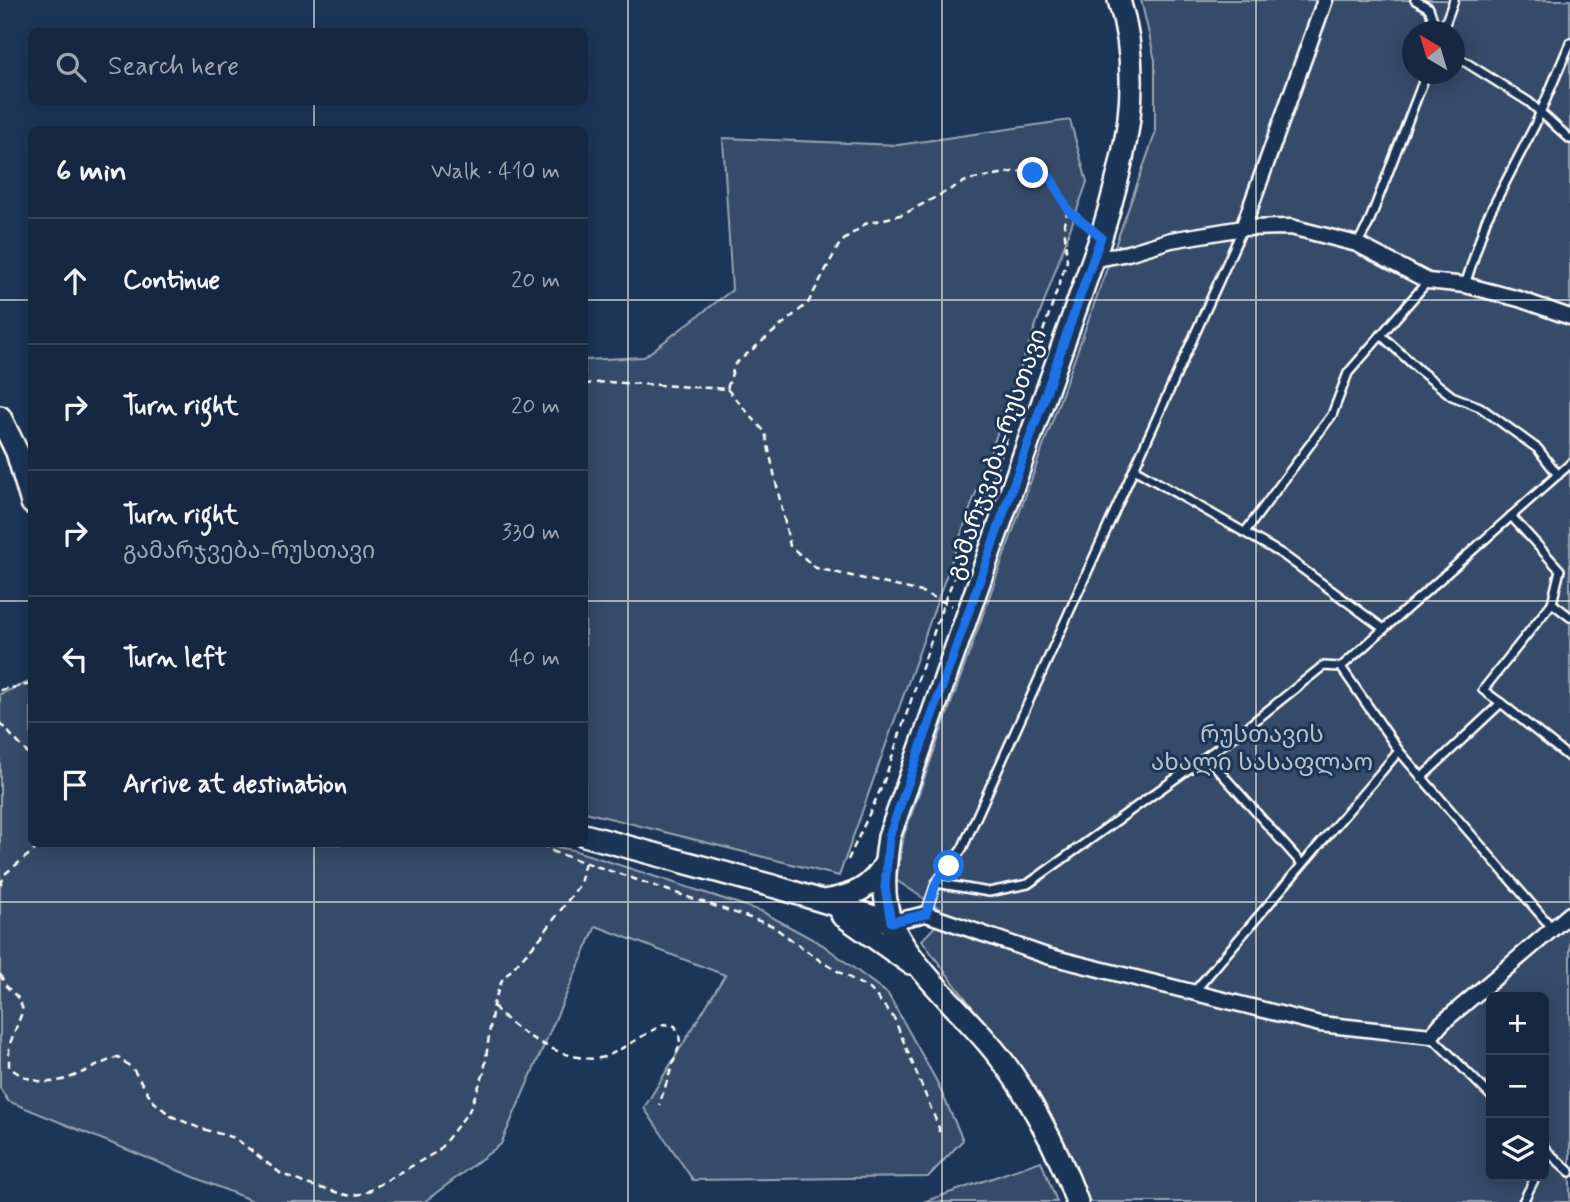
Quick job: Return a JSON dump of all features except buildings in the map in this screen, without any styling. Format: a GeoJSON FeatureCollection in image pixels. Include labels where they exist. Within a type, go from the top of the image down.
{"type":"FeatureCollection","features":[{"type":"Feature","properties":{"kind":"main road","name":"გამარჯვება-რუსთავი"},"geometry":{"type":"LineString","coordinates":[[891,922],[885,888],[889,837],[1101,237],[1128,141],[1131,105],[1125,18],[1119,0]]}},
{"type":"Feature","properties":{"kind":"main road"},"geometry":{"type":"LineString","coordinates":[[0,417],[17,452],[28,489]]}},
{"type":"Feature","properties":{"kind":"main road"},"geometry":{"type":"LineString","coordinates":[[588,836],[776,887],[891,922],[934,983],[991,1046],[1027,1099],[1051,1141],[1077,1202]]}},
{"type":"Feature","properties":{"kind":"main road"},"geometry":{"type":"LineString","coordinates":[[819,902],[848,897],[862,889],[880,873],[886,862]]}},
{"type":"Feature","properties":{"kind":"main road"},"geometry":{"type":"LineString","coordinates":[[819,902],[867,931],[934,983]]}},
{"type":"Feature","properties":{"kind":"street"},"geometry":{"type":"LineString","coordinates":[[1243,228],[1325,0]]}},
{"type":"Feature","properties":{"kind":"street"},"geometry":{"type":"LineString","coordinates":[[1092,260],[1171,240],[1243,228],[1291,227],[1357,244],[1428,281],[1465,285],[1519,299],[1570,317]]}},
{"type":"Feature","properties":{"kind":"street"},"geometry":{"type":"LineString","coordinates":[[891,922],[926,914],[1047,956],[1320,1024],[1431,1036],[1442,1023],[1570,914]]}},
{"type":"Feature","properties":{"kind":"lane"},"geometry":{"type":"LineString","coordinates":[[1415,0],[1429,8],[1435,21]]}},
{"type":"Feature","properties":{"kind":"lane"},"geometry":{"type":"LineString","coordinates":[[1445,21],[1454,0]]}},
{"type":"Feature","properties":{"kind":"lane"},"geometry":{"type":"LineString","coordinates":[[1465,285],[1486,220],[1540,112],[1570,43]]}},
{"type":"Feature","properties":{"kind":"lane"},"geometry":{"type":"LineString","coordinates":[[1465,62],[1529,102],[1570,139]]}},
{"type":"Feature","properties":{"kind":"lane"},"geometry":{"type":"LineString","coordinates":[[1357,244],[1368,225],[1422,84]]}},
{"type":"Feature","properties":{"kind":"lane"},"geometry":{"type":"LineString","coordinates":[[926,914],[936,883],[962,849],[1243,228]]}},
{"type":"Feature","properties":{"kind":"lane"},"geometry":{"type":"LineString","coordinates":[[1245,532],[1332,415],[1348,373],[1428,281]]}},
{"type":"Feature","properties":{"kind":"lane"},"geometry":{"type":"LineString","coordinates":[[1381,335],[1452,396],[1480,407],[1538,449],[1558,475]]}},
{"type":"Feature","properties":{"kind":"lane"},"geometry":{"type":"LineString","coordinates":[[936,883],[989,892],[1028,884],[1247,728],[1323,666],[1341,667],[1570,464]]}},
{"type":"Feature","properties":{"kind":"lane"},"geometry":{"type":"LineString","coordinates":[[1134,469],[1282,554],[1384,629]]}},
{"type":"Feature","properties":{"kind":"lane"},"geometry":{"type":"LineString","coordinates":[[1511,516],[1560,570],[1552,603],[1483,690],[1570,758]]}},
{"type":"Feature","properties":{"kind":"lane"},"geometry":{"type":"LineString","coordinates":[[1552,603],[1570,617]]}},
{"type":"Feature","properties":{"kind":"lane"},"geometry":{"type":"LineString","coordinates":[[1341,667],[1399,751],[1552,928]]}},
{"type":"Feature","properties":{"kind":"lane"},"geometry":{"type":"LineString","coordinates":[[1421,778],[1502,703]]}},
{"type":"Feature","properties":{"kind":"lane"},"geometry":{"type":"LineString","coordinates":[[1192,993],[1399,751]]}},
{"type":"Feature","properties":{"kind":"lane"},"geometry":{"type":"LineString","coordinates":[[1207,757],[1303,864]]}},
{"type":"Feature","properties":{"kind":"lane"},"geometry":{"type":"LineString","coordinates":[[1431,1036],[1486,1091]]}},
{"type":"Feature","properties":{"kind":"lane"},"geometry":{"type":"LineString","coordinates":[[1549,1153],[1570,1172]]}},
{"type":"Feature","properties":{"kind":"lane"},"geometry":{"type":"LineString","coordinates":[[1524,1202],[1534,1181]]}},
{"type":"Feature","properties":{"kind":"path"},"geometry":{"type":"LineString","coordinates":[[727,389],[735,364],[808,303],[840,243],[865,224],[904,214],[968,180],[1017,171],[1050,176],[1068,210],[1101,237]]}},
{"type":"Feature","properties":{"kind":"path"},"geometry":{"type":"LineString","coordinates":[[848,860],[883,784],[944,602],[980,517],[1067,261],[1064,223],[1068,210]]}},
{"type":"Feature","properties":{"kind":"path"},"geometry":{"type":"LineString","coordinates":[[588,384],[607,382],[727,389],[765,432],[790,546],[816,568],[922,592],[968,613]]}},
{"type":"Feature","properties":{"kind":"path"},"geometry":{"type":"LineString","coordinates":[[0,690],[28,685]]}},
{"type":"Feature","properties":{"kind":"path"},"geometry":{"type":"LineString","coordinates":[[0,723],[28,754]]}},
{"type":"Feature","properties":{"kind":"path"},"geometry":{"type":"LineString","coordinates":[[0,886],[6,873],[38,847]]}},
{"type":"Feature","properties":{"kind":"path"},"geometry":{"type":"LineString","coordinates":[[546,847],[771,925],[822,962],[871,990],[894,1018],[939,1128],[939,1136]]}},
{"type":"Feature","properties":{"kind":"path"},"geometry":{"type":"LineString","coordinates":[[0,974],[6,986],[19,999],[23,1010],[9,1046],[9,1067],[23,1077],[60,1082],[92,1066],[118,1058],[133,1069],[153,1101],[171,1116],[199,1128],[235,1138],[281,1173],[306,1184],[350,1196],[365,1193],[438,1151],[469,1111],[484,1073],[493,1005],[502,980],[541,937],[580,884],[584,862]]}},
{"type":"Feature","properties":{"kind":"path"},"geometry":{"type":"LineString","coordinates":[[493,1005],[501,1016],[523,1034],[572,1057],[605,1057],[664,1024],[676,1026],[680,1043],[659,1105]]}},
{"type":"Feature","properties":{"kind":"green space","name":"რუსთავის ახალი სასაფლაო"},"geometry":{"type":"Polygon","coordinates":[[[1141,0],[1570,0],[1570,1202],[1088,1202],[1074,1164],[1038,1096],[922,940],[947,914],[896,880],[904,835],[1155,134],[1155,60],[1141,0]]]}},
{"type":"Feature","properties":{"kind":"green space"},"geometry":{"type":"Polygon","coordinates":[[[1070,120],[1087,182],[839,876],[588,813],[588,360],[644,357],[732,290],[723,138],[898,145],[1070,120]]]}},
{"type":"Feature","properties":{"kind":"green space"},"geometry":{"type":"Polygon","coordinates":[[[28,682],[28,847],[556,847],[573,850],[761,911],[823,945],[888,994],[936,1080],[963,1140],[928,1177],[693,1180],[644,1108],[725,975],[596,926],[501,1144],[424,1202],[255,1202],[8,1101],[0,1088],[0,694],[28,682]]]}},
{"type":"Feature","properties":{"kind":"green space"},"geometry":{"type":"Polygon","coordinates":[[[1041,1161],[1057,1202],[923,1202],[1041,1161]]]}},
{"type":"Feature","properties":{"kind":"route"},"geometry":{"type":"LineString","coordinates":[[949,866],[936,883],[926,914],[891,922],[885,888],[889,837],[1101,237],[1068,210],[1050,176],[1033,173]]}}]}
